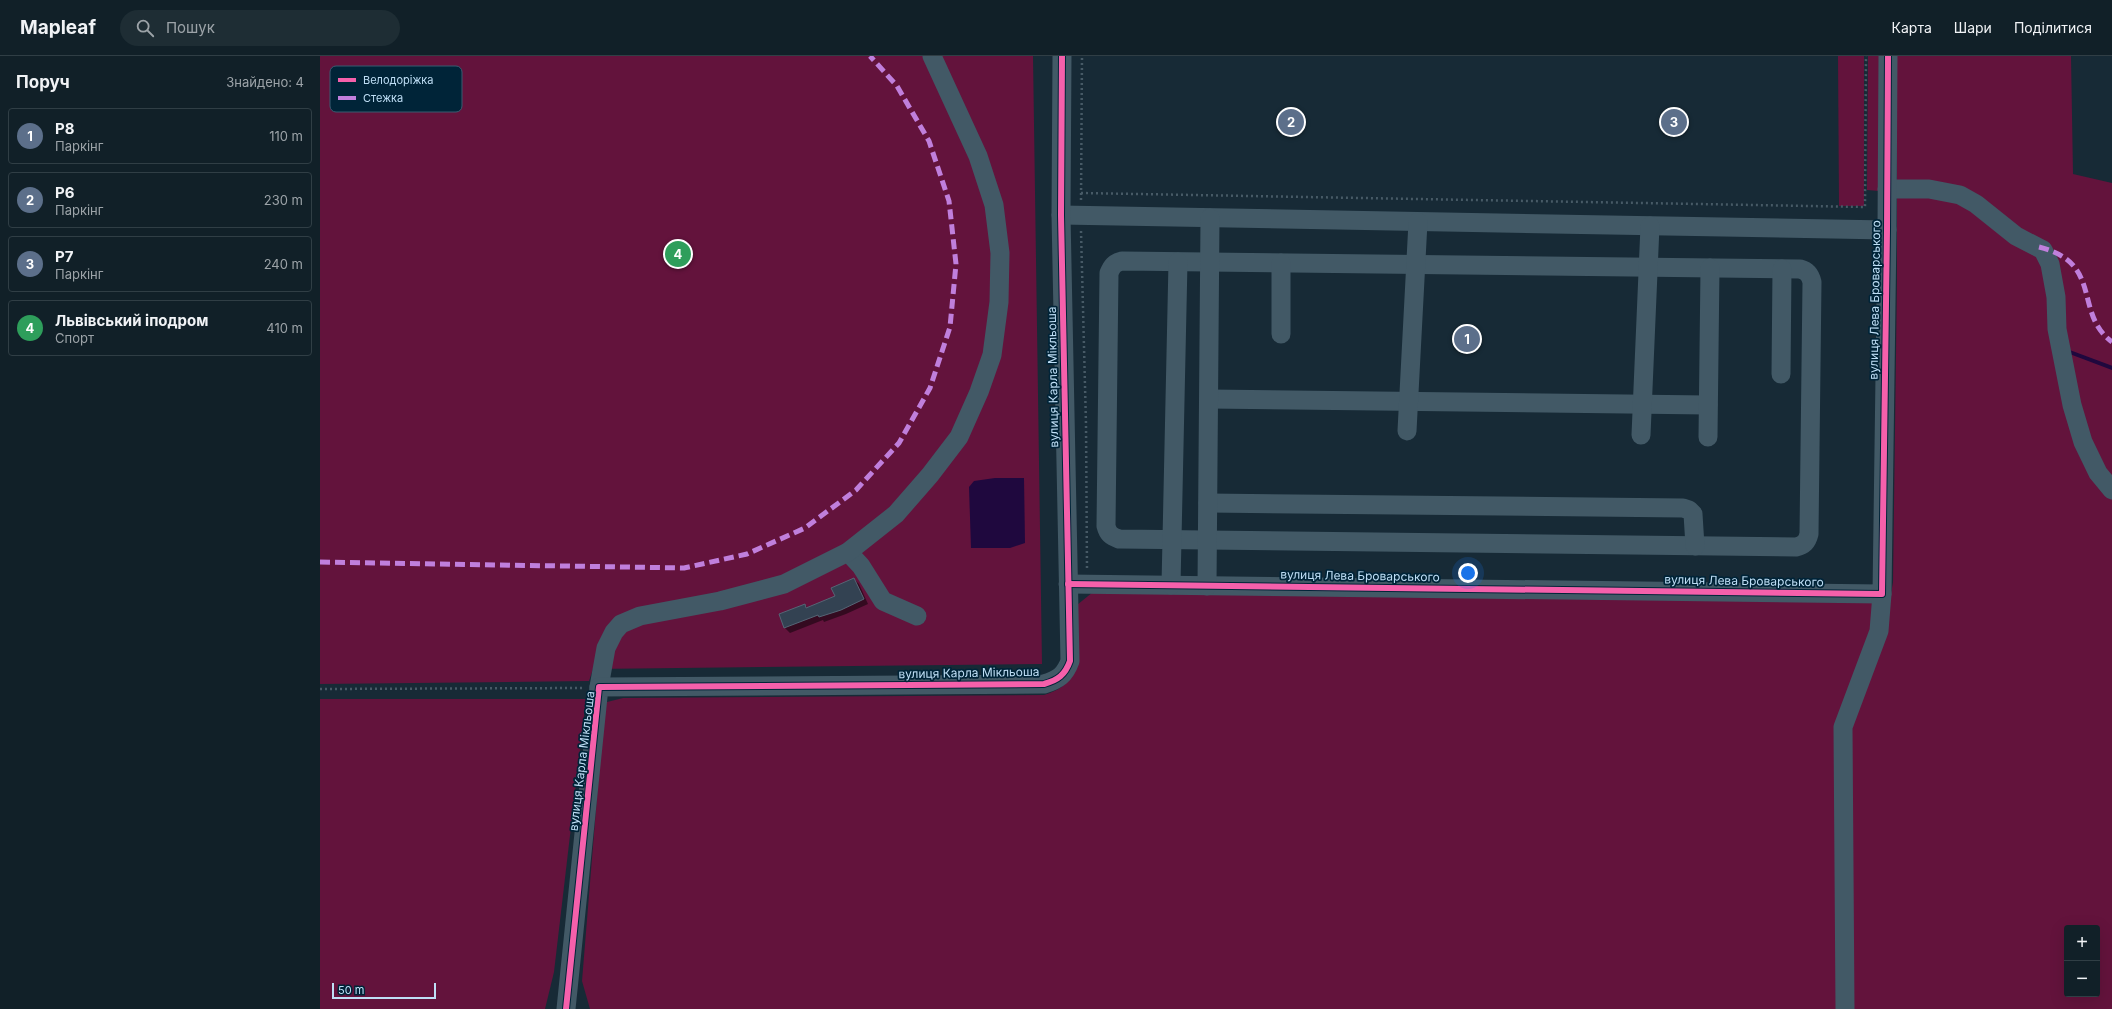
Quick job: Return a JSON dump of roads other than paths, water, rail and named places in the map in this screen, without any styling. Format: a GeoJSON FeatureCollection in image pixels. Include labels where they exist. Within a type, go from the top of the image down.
{"type":"FeatureCollection","features":[{"type":"Feature","properties":{"kind":"street"},"geometry":{"type":"LineString","coordinates":[[599,687],[606,648],[614,632],[621,624],[640,616],[720,601],[784,584],[848,552],[896,514],[930,475],[959,437],[979,392],[992,355],[999,302],[1000,252],[994,205],[978,156],[932,56]]}},
{"type":"Feature","properties":{"kind":"street","name":"вулиця Карла Мікльоша"},"geometry":{"type":"LineString","coordinates":[[566,1009],[599,687],[1050,682],[1062,676],[1070,661],[1061,215],[1062,56]]}},
{"type":"Feature","properties":{"kind":"street","name":"вулиця Лева Броварського"},"geometry":{"type":"LineString","coordinates":[[1068,584],[1882,594],[1888,56]]}},
{"type":"Feature","properties":{"kind":"street"},"geometry":{"type":"LineString","coordinates":[[1887,188],[1929,189],[1960,195],[1976,204],[2016,236],[2043,250],[2050,264],[2056,296],[2057,329],[2072,405],[2083,442],[2095,467],[2112,490]]}},
{"type":"Feature","properties":{"kind":"street"},"geometry":{"type":"LineString","coordinates":[[1061,215],[1081,214],[1210,218],[1887,230]]}},
{"type":"Feature","properties":{"kind":"street"},"geometry":{"type":"LineString","coordinates":[[1207,586],[1210,218]]}},
{"type":"Feature","properties":{"kind":"street"},"geometry":{"type":"LineString","coordinates":[[1407,431],[1418,222]]}},
{"type":"Feature","properties":{"kind":"street"},"geometry":{"type":"LineString","coordinates":[[1641,435],[1650,226]]}},
{"type":"Feature","properties":{"kind":"street"},"geometry":{"type":"LineString","coordinates":[[1122,261],[1178,262],[1648,267],[1782,269],[1806,271],[1810,275],[1812,282],[1809,534],[1807,540],[1803,545],[1796,547],[1119,539],[1113,537],[1108,532],[1106,526],[1111,267],[1116,262],[1122,261]]}},
{"type":"Feature","properties":{"kind":"street"},"geometry":{"type":"LineString","coordinates":[[1171,585],[1178,262]]}},
{"type":"Feature","properties":{"kind":"street"},"geometry":{"type":"LineString","coordinates":[[1281,263],[1281,334]]}},
{"type":"Feature","properties":{"kind":"street"},"geometry":{"type":"LineString","coordinates":[[1708,437],[1710,268]]}},
{"type":"Feature","properties":{"kind":"street"},"geometry":{"type":"LineString","coordinates":[[1781,374],[1782,269]]}},
{"type":"Feature","properties":{"kind":"street"},"geometry":{"type":"LineString","coordinates":[[1209,399],[1708,405]]}},
{"type":"Feature","properties":{"kind":"street"},"geometry":{"type":"LineString","coordinates":[[1208,503],[1682,508],[1689,510],[1693,514],[1695,546]]}},
{"type":"Feature","properties":{"kind":"street"},"geometry":{"type":"LineString","coordinates":[[848,552],[861,566],[883,601],[918,616]]}},
{"type":"Feature","properties":{"kind":"street"},"geometry":{"type":"LineString","coordinates":[[1845,1009],[1844,727],[1878,631],[1882,594]]}},
{"type":"Feature","properties":{"kind":"waterway"},"geometry":{"type":"LineString","coordinates":[[2067,351],[2112,368]]}},
{"type":"Feature","properties":{"kind":"place","name":"P6"},"geometry":{"type":"Point","coordinates":[1291,122]}},
{"type":"Feature","properties":{"kind":"place","name":"P7"},"geometry":{"type":"Point","coordinates":[1674,122]}},
{"type":"Feature","properties":{"kind":"place","name":"Львівський іподром"},"geometry":{"type":"Point","coordinates":[678,254]}},
{"type":"Feature","properties":{"kind":"place","name":"P8"},"geometry":{"type":"Point","coordinates":[1467,339]}}]}
